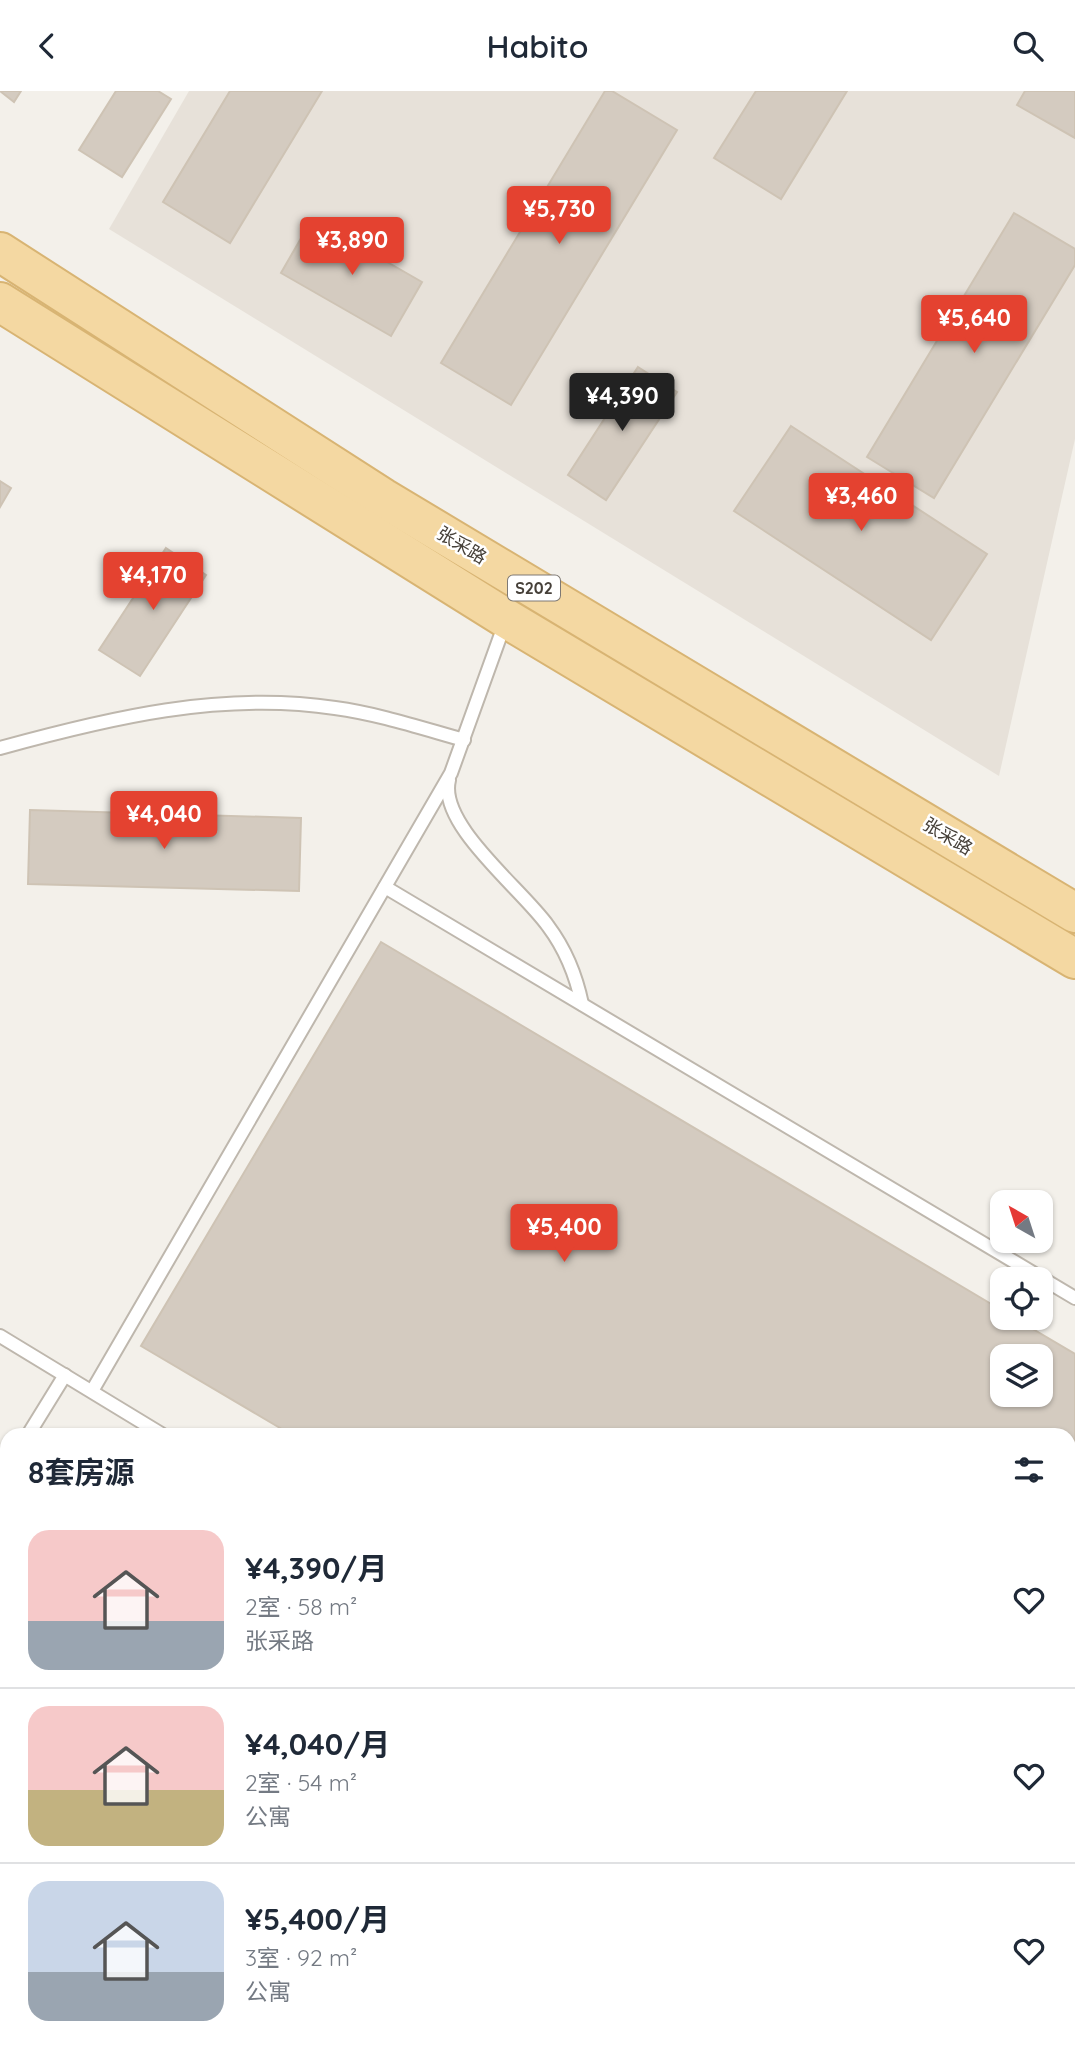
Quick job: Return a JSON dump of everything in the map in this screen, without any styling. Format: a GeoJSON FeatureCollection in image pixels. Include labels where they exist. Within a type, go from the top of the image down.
{"type":"FeatureCollection","features":[{"type":"Feature","properties":{"kind":"main road","name":"张采路"},"geometry":{"type":"LineString","coordinates":[[0,252],[383,498],[1075,913]]}},
{"type":"Feature","properties":{"kind":"main road","name":"S202"},"geometry":{"type":"LineString","coordinates":[[0,302],[507,619],[1075,959]]}},
{"type":"Feature","properties":{"kind":"lane"},"geometry":{"type":"LineString","coordinates":[[92,1391],[451,773],[507,619]]}},
{"type":"Feature","properties":{"kind":"lane"},"geometry":{"type":"LineString","coordinates":[[0,748],[135,715],[242,703],[334,708],[464,740]]}},
{"type":"Feature","properties":{"kind":"lane"},"geometry":{"type":"LineString","coordinates":[[451,773],[447,796],[454,817],[539,913],[558,939],[573,970],[582,1004]]}},
{"type":"Feature","properties":{"kind":"lane"},"geometry":{"type":"LineString","coordinates":[[385,887],[1075,1298]]}},
{"type":"Feature","properties":{"kind":"lane"},"geometry":{"type":"LineString","coordinates":[[0,1336],[152,1428]]}},
{"type":"Feature","properties":{"kind":"lane"},"geometry":{"type":"LineString","coordinates":[[32,1428],[65,1375]]}},
{"type":"Feature","properties":{"kind":"shaded area"},"geometry":{"type":"Polygon","coordinates":[[[189,91],[1075,91],[1075,439],[999,776],[109,229],[189,91]]]}},
{"type":"Feature","properties":{"kind":"building"},"geometry":{"type":"Polygon","coordinates":[[[0,91],[21,91],[14,102],[0,91]]]}},
{"type":"Feature","properties":{"kind":"building"},"geometry":{"type":"Polygon","coordinates":[[[116,91],[158,91],[171,99],[122,177],[79,150],[116,91]]]}},
{"type":"Feature","properties":{"kind":"building"},"geometry":{"type":"Polygon","coordinates":[[[230,91],[322,91],[230,243],[163,202],[230,91]]]}},
{"type":"Feature","properties":{"kind":"building"},"geometry":{"type":"Polygon","coordinates":[[[605,91],[612,91],[677,130],[511,405],[441,363],[605,91]]]}},
{"type":"Feature","properties":{"kind":"building"},"geometry":{"type":"Polygon","coordinates":[[[756,91],[847,91],[781,199],[714,158],[756,91]]]}},
{"type":"Feature","properties":{"kind":"building"},"geometry":{"type":"Polygon","coordinates":[[[1025,91],[1075,91],[1075,138],[1017,105],[1025,91]]]}},
{"type":"Feature","properties":{"kind":"building"},"geometry":{"type":"Polygon","coordinates":[[[1014,213],[1075,249],[1075,265],[934,498],[867,457],[1014,213]]]}},
{"type":"Feature","properties":{"kind":"building"},"geometry":{"type":"Polygon","coordinates":[[[312,219],[422,282],[391,336],[281,273],[312,219]]]}},
{"type":"Feature","properties":{"kind":"building"},"geometry":{"type":"Polygon","coordinates":[[[638,367],[677,392],[606,500],[568,475],[638,367]]]}},
{"type":"Feature","properties":{"kind":"building"},"geometry":{"type":"Polygon","coordinates":[[[791,426],[987,554],[931,640],[734,511],[791,426]]]}},
{"type":"Feature","properties":{"kind":"building"},"geometry":{"type":"Polygon","coordinates":[[[0,481],[11,488],[0,507],[0,481]]]}},
{"type":"Feature","properties":{"kind":"building"},"geometry":{"type":"Polygon","coordinates":[[[166,548],[206,575],[140,676],[99,650],[166,548]]]}},
{"type":"Feature","properties":{"kind":"building"},"geometry":{"type":"Polygon","coordinates":[[[30,810],[301,818],[299,891],[28,884],[30,810]]]}},
{"type":"Feature","properties":{"kind":"building"},"geometry":{"type":"Polygon","coordinates":[[[381,942],[990,1303],[990,1330],[1034,1330],[1075,1354],[1075,1428],[280,1428],[141,1346],[381,942]]]}}]}
